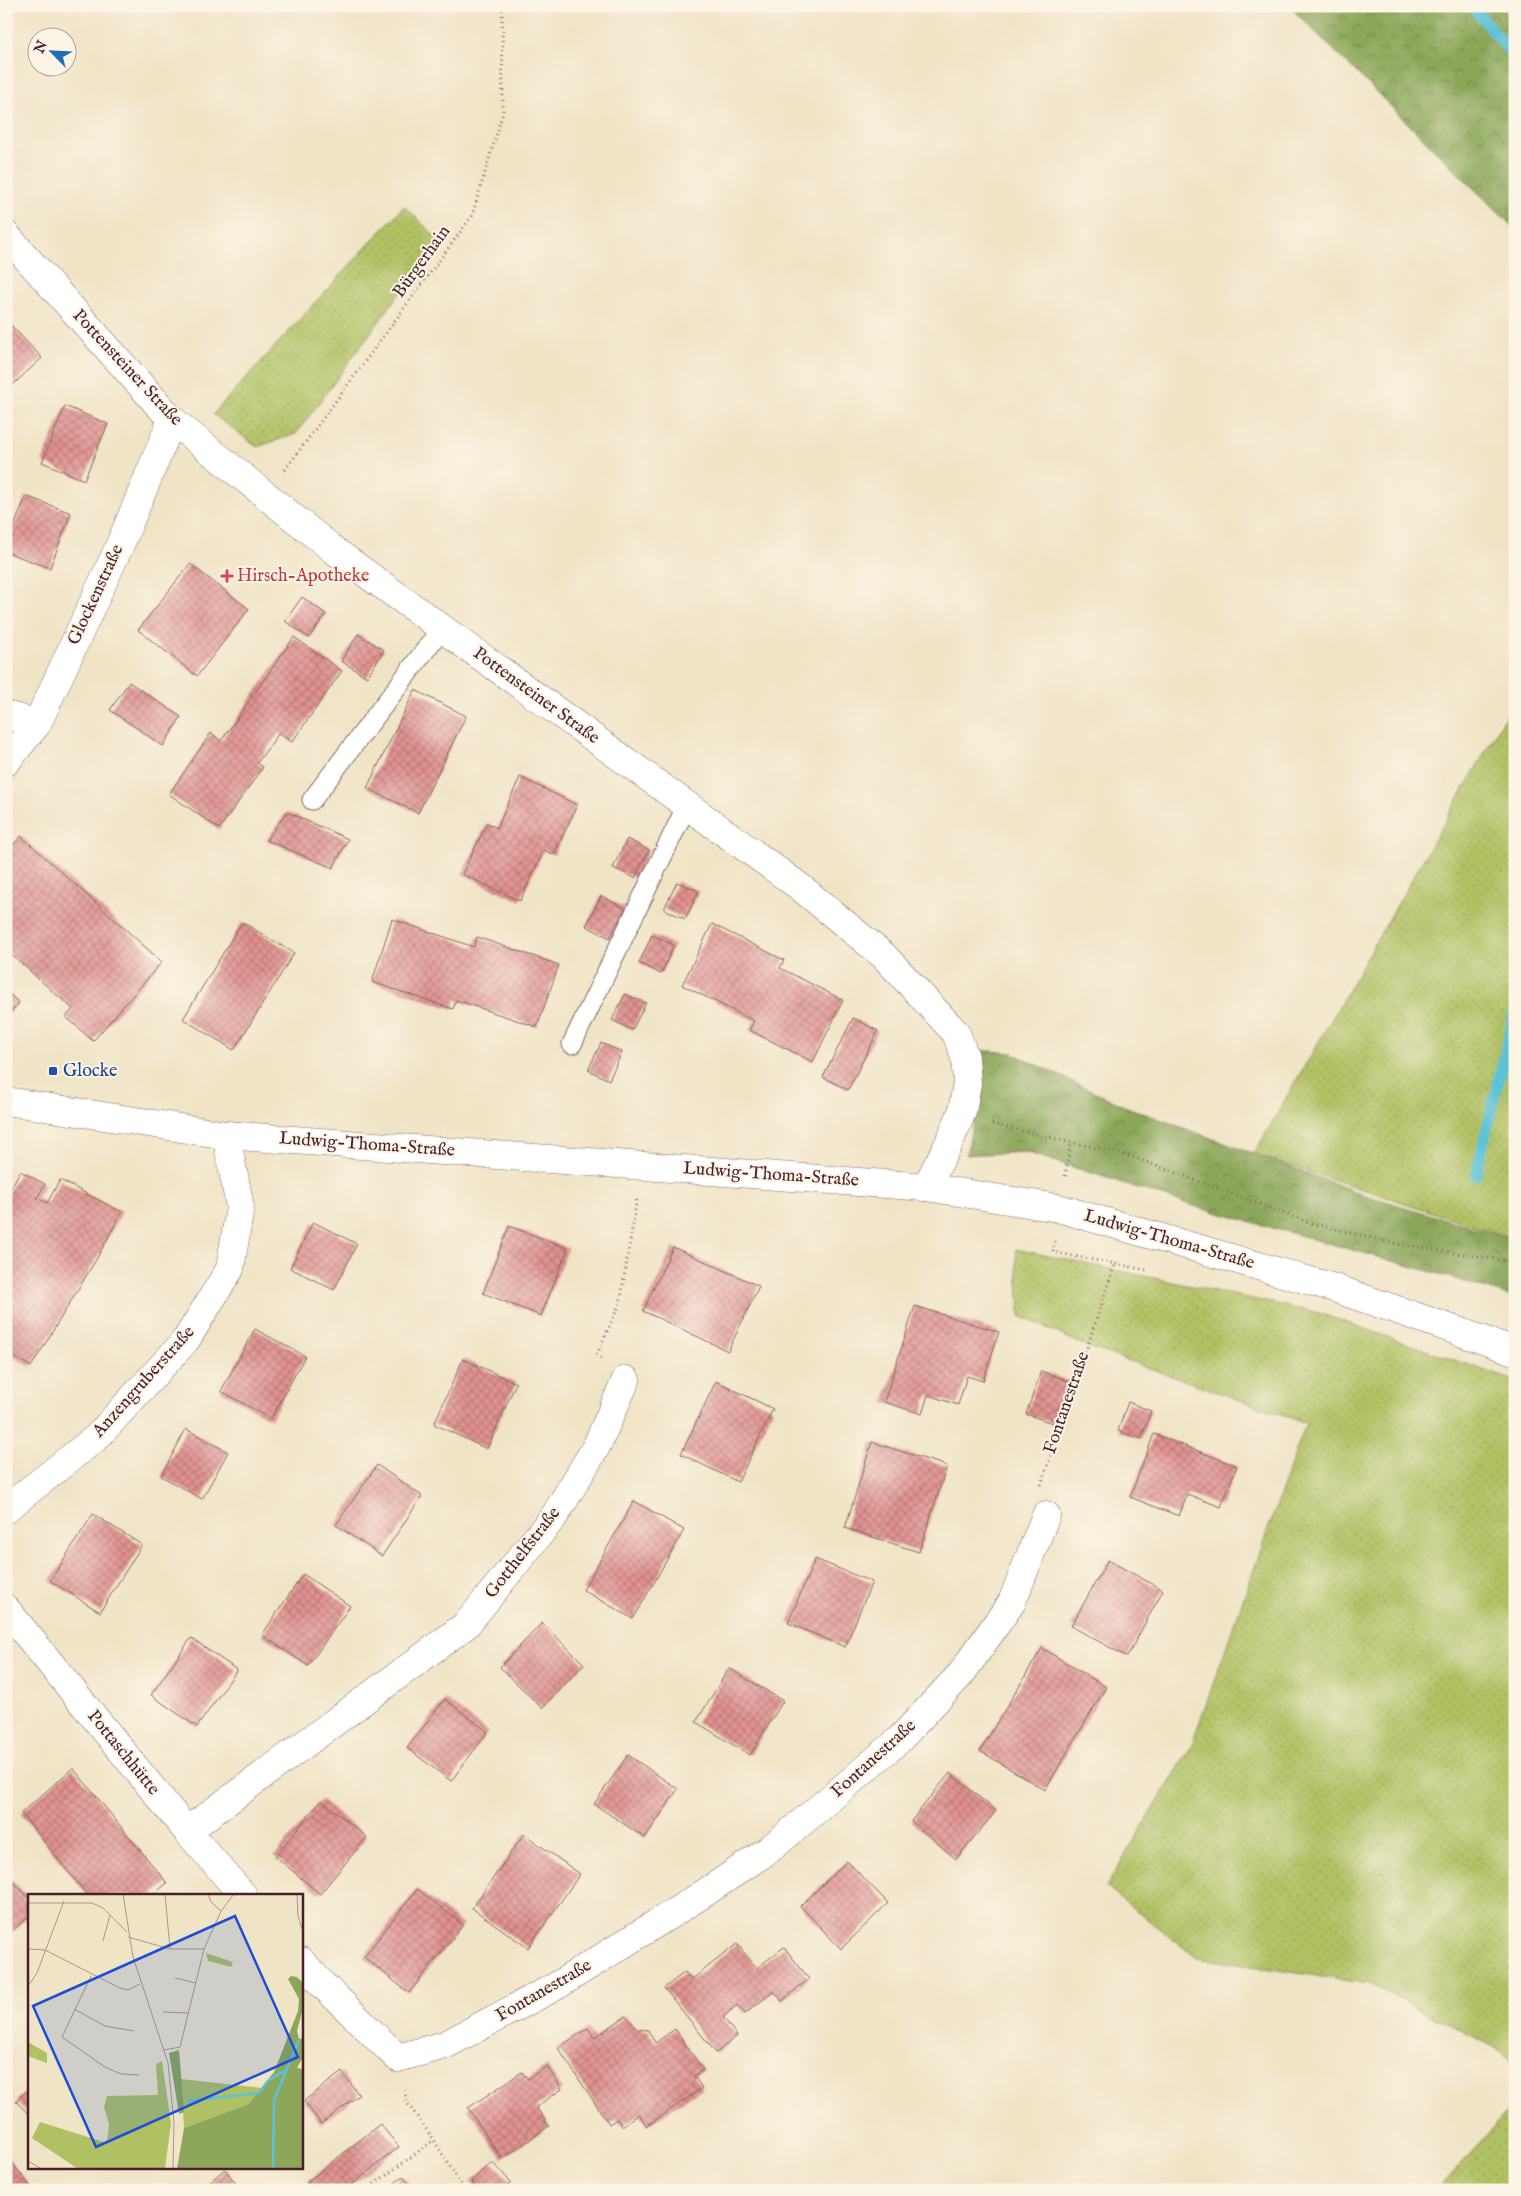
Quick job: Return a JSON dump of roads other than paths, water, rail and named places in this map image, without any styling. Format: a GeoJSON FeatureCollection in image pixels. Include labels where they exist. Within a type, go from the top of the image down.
{"type":"FeatureCollection","features":[{"type":"Feature","properties":{"kind":"street","name":"Pottensteiner Straße"},"geometry":{"type":"LineString","coordinates":[[6,235],[172,420],[335,551],[800,887],[884,956],[956,1032],[965,1058],[967,1083],[962,1112],[948,1145],[926,1187]]}},
{"type":"Feature","properties":{"kind":"street","name":"Glockenstraße"},"geometry":{"type":"LineString","coordinates":[[6,762],[37,724],[118,547],[172,420]]}},
{"type":"Feature","properties":{"kind":"street"},"geometry":{"type":"LineString","coordinates":[[6,715],[37,724]]}},
{"type":"Feature","properties":{"kind":"street","name":"Ludwig-Thoma-Straße"},"geometry":{"type":"LineString","coordinates":[[6,1100],[226,1135],[642,1164],[926,1187],[1058,1208],[1331,1287],[1515,1351]]}},
{"type":"Feature","properties":{"kind":"street","name":"Anzengruberstraße"},"geometry":{"type":"LineString","coordinates":[[6,1509],[97,1437],[186,1340],[230,1269],[240,1208],[226,1135]]}},
{"type":"Feature","properties":{"kind":"street","name":"Gotthelfstraße"},"geometry":{"type":"LineString","coordinates":[[187,1831],[466,1625],[555,1515],[596,1447],[626,1380]]}},
{"type":"Feature","properties":{"kind":"street","name":"Fontanestraße"},"geometry":{"type":"LineString","coordinates":[[302,1962],[398,2058],[445,2045],[558,1985],[700,1896],[770,1849],[899,1740],[961,1674],[1012,1602],[1046,1515]]}},
{"type":"Feature","properties":{"kind":"street","name":"Pottaschhütte"},"geometry":{"type":"LineString","coordinates":[[6,1609],[187,1831],[242,1894]]}},
{"type":"Feature","properties":{"kind":"lane"},"geometry":{"type":"LineString","coordinates":[[312,800],[442,628]]}},
{"type":"Feature","properties":{"kind":"lane"},"geometry":{"type":"LineString","coordinates":[[572,1044],[687,805]]}},
{"type":"Feature","properties":{"kind":"waterway"},"geometry":{"type":"LineString","coordinates":[[1472,6],[1515,58]]}},
{"type":"Feature","properties":{"kind":"waterway"},"geometry":{"type":"LineString","coordinates":[[1476,1175],[1515,1011]]}},
{"type":"Feature","properties":{"kind":"place","name":"Hirsch-Apotheke"},"geometry":{"type":"Point","coordinates":[227,576]}},
{"type":"Feature","properties":{"kind":"place","name":"Glocke"},"geometry":{"type":"Point","coordinates":[53,1071]}}]}
